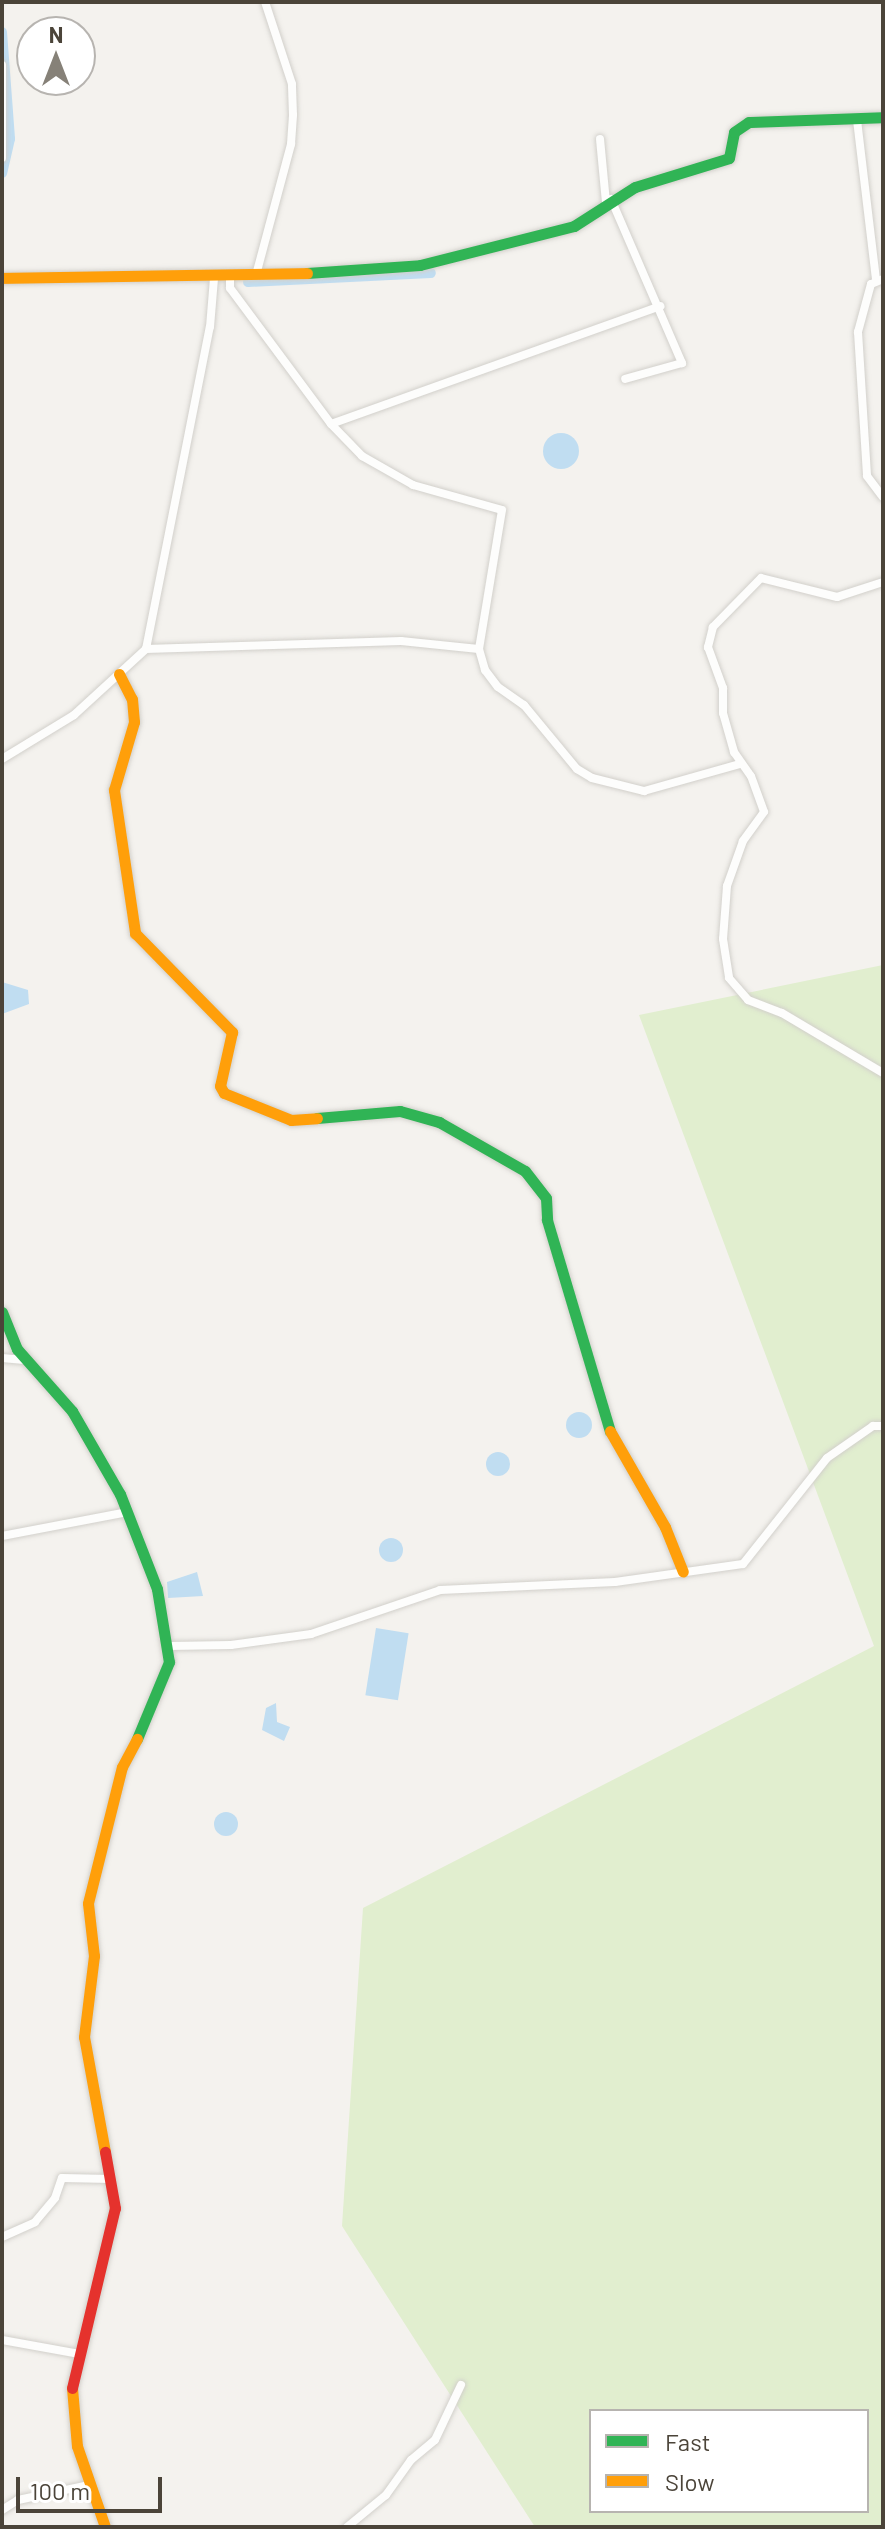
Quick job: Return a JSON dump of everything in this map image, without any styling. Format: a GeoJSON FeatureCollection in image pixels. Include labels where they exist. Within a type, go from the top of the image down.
{"type":"FeatureCollection","features":[{"type":"Feature","properties":{"kind":"street"},"geometry":{"type":"LineString","coordinates":[[256,275],[291,144],[293,115],[292,84],[265,2]]}},
{"type":"Feature","properties":{"kind":"street"},"geometry":{"type":"LineString","coordinates":[[2,65],[2,158]]}},
{"type":"Feature","properties":{"kind":"street"},"geometry":{"type":"LineString","coordinates":[[2,278],[230,278],[387,269],[461,258],[564,229],[608,201],[729,158],[734,132],[749,122],[883,117]]}},
{"type":"Feature","properties":{"kind":"street"},"geometry":{"type":"LineString","coordinates":[[857,120],[880,279],[858,332],[867,476],[883,497]]}},
{"type":"Feature","properties":{"kind":"street"},"geometry":{"type":"LineString","coordinates":[[600,139],[608,201],[660,306],[682,363],[625,379]]}},
{"type":"Feature","properties":{"kind":"street"},"geometry":{"type":"LineString","coordinates":[[2,759],[74,715],[146,649],[210,327],[214,278]]}},
{"type":"Feature","properties":{"kind":"street"},"geometry":{"type":"LineString","coordinates":[[230,278],[230,288],[331,424],[362,456],[413,485],[502,510],[479,649],[485,670],[498,687],[524,705],[577,769],[592,778],[644,791],[740,764]]}},
{"type":"Feature","properties":{"kind":"street"},"geometry":{"type":"LineString","coordinates":[[331,424],[660,306]]}},
{"type":"Feature","properties":{"kind":"street"},"geometry":{"type":"LineString","coordinates":[[883,582],[837,597],[761,578],[713,627],[708,647],[740,764],[764,812],[743,841],[727,886],[723,939],[729,978],[748,1000],[782,1013],[883,1073]]}},
{"type":"Feature","properties":{"kind":"street"},"geometry":{"type":"LineString","coordinates":[[146,649],[401,641],[479,649]]}},
{"type":"Feature","properties":{"kind":"street"},"geometry":{"type":"LineString","coordinates":[[119,674],[132,699],[134,722],[114,790],[135,933],[232,1032],[220,1086],[224,1093],[291,1120],[400,1111],[439,1122],[525,1171],[546,1198],[547,1220],[603,1419],[665,1527],[683,1572]]}},
{"type":"Feature","properties":{"kind":"street"},"geometry":{"type":"LineString","coordinates":[[2,1312],[27,1360],[72,1411],[128,1512],[157,1589],[169,1646],[169,1662],[157,1700],[122,1767],[88,1903],[94,1956],[84,2037],[115,2208],[70,2397],[89,2485],[105,2527]]}},
{"type":"Feature","properties":{"kind":"street"},"geometry":{"type":"LineString","coordinates":[[2,1358],[27,1360]]}},
{"type":"Feature","properties":{"kind":"street"},"geometry":{"type":"LineString","coordinates":[[169,1646],[231,1645],[323,1632],[440,1590],[615,1582],[743,1564],[827,1458],[873,1426],[883,1426]]}},
{"type":"Feature","properties":{"kind":"street"},"geometry":{"type":"LineString","coordinates":[[2,1536],[128,1512]]}},
{"type":"Feature","properties":{"kind":"street"},"geometry":{"type":"LineString","coordinates":[[2,2237],[35,2222],[55,2198],[62,2178],[111,2179]]}},
{"type":"Feature","properties":{"kind":"street"},"geometry":{"type":"LineString","coordinates":[[2,2340],[80,2354]]}},
{"type":"Feature","properties":{"kind":"street"},"geometry":{"type":"LineString","coordinates":[[347,2527],[386,2495],[411,2460],[435,2440],[461,2385]]}},
{"type":"Feature","properties":{"kind":"street"},"geometry":{"type":"LineString","coordinates":[[2,2510],[18,2500],[89,2485]]}},
{"type":"Feature","properties":{"kind":"green space"},"geometry":{"type":"Polygon","coordinates":[[[883,965],[883,2527],[535,2527],[342,2226],[363,1908],[874,1646],[639,1015],[883,965]]]}},
{"type":"Feature","properties":{"kind":"water"},"geometry":{"type":"Polygon","coordinates":[[[561,433],[573,439],[579,451],[573,463],[561,469],[549,463],[543,451],[549,439],[561,433]]]}},
{"type":"Feature","properties":{"kind":"water"},"geometry":{"type":"Polygon","coordinates":[[[2,982],[28,990],[29,1004],[2,1014],[2,982]]]}},
{"type":"Feature","properties":{"kind":"water"},"geometry":{"type":"Polygon","coordinates":[[[579,1412],[588,1416],[592,1425],[588,1434],[579,1438],[570,1434],[566,1425],[570,1416],[579,1412]]]}},
{"type":"Feature","properties":{"kind":"water"},"geometry":{"type":"Polygon","coordinates":[[[498,1452],[509,1459],[510,1464],[503,1475],[498,1476],[487,1469],[486,1464],[493,1453],[498,1452]]]}},
{"type":"Feature","properties":{"kind":"water"},"geometry":{"type":"Polygon","coordinates":[[[391,1538],[399,1542],[403,1550],[399,1558],[391,1562],[383,1558],[379,1550],[383,1542],[391,1538]]]}},
{"type":"Feature","properties":{"kind":"water"},"geometry":{"type":"Polygon","coordinates":[[[197,1572],[203,1596],[168,1598],[167,1582],[197,1572]]]}},
{"type":"Feature","properties":{"kind":"water"},"geometry":{"type":"Polygon","coordinates":[[[376,1628],[409,1633],[398,1700],[365,1695],[376,1628]]]}},
{"type":"Feature","properties":{"kind":"water"},"geometry":{"type":"Polygon","coordinates":[[[276,1703],[277,1722],[290,1727],[284,1741],[262,1730],[266,1708],[276,1703]]]}},
{"type":"Feature","properties":{"kind":"water"},"geometry":{"type":"Polygon","coordinates":[[[226,1812],[237,1819],[238,1824],[231,1835],[226,1836],[215,1829],[214,1824],[221,1813],[226,1812]]]}},
{"type":"Feature","properties":{"kind":"waterway"},"geometry":{"type":"LineString","coordinates":[[2,32],[10,139],[2,173]]}},
{"type":"Feature","properties":{"kind":"waterway"},"geometry":{"type":"LineString","coordinates":[[248,282],[431,273]]}},
{"type":"Feature","properties":{"kind":"traffic: fast"},"geometry":{"type":"LineString","coordinates":[[307,273],[420,265],[574,226],[635,187],[729,158],[734,132],[749,122],[883,117]]}},
{"type":"Feature","properties":{"kind":"traffic: fast"},"geometry":{"type":"LineString","coordinates":[[317,1118],[400,1111],[439,1122],[525,1171],[546,1198],[547,1220],[610,1431]]}},
{"type":"Feature","properties":{"kind":"traffic: fast"},"geometry":{"type":"LineString","coordinates":[[2,1312],[17,1349],[72,1411],[120,1494],[157,1589],[169,1662],[137,1739]]}},
{"type":"Feature","properties":{"kind":"traffic: slow"},"geometry":{"type":"LineString","coordinates":[[2,278],[307,273]]}},
{"type":"Feature","properties":{"kind":"traffic: slow"},"geometry":{"type":"LineString","coordinates":[[119,674],[132,699],[134,722],[114,790],[135,933],[232,1032],[220,1086],[224,1093],[291,1120],[317,1118]]}},
{"type":"Feature","properties":{"kind":"traffic: slow"},"geometry":{"type":"LineString","coordinates":[[610,1431],[665,1527],[683,1572]]}},
{"type":"Feature","properties":{"kind":"traffic: slow"},"geometry":{"type":"LineString","coordinates":[[105,2152],[84,2037],[94,1956],[88,1903],[122,1767],[137,1739]]}},
{"type":"Feature","properties":{"kind":"traffic: slow"},"geometry":{"type":"LineString","coordinates":[[72,2388],[77,2446],[105,2527]]}},
{"type":"Feature","properties":{"kind":"traffic: jam"},"geometry":{"type":"LineString","coordinates":[[72,2388],[115,2208],[105,2152]]}}]}
